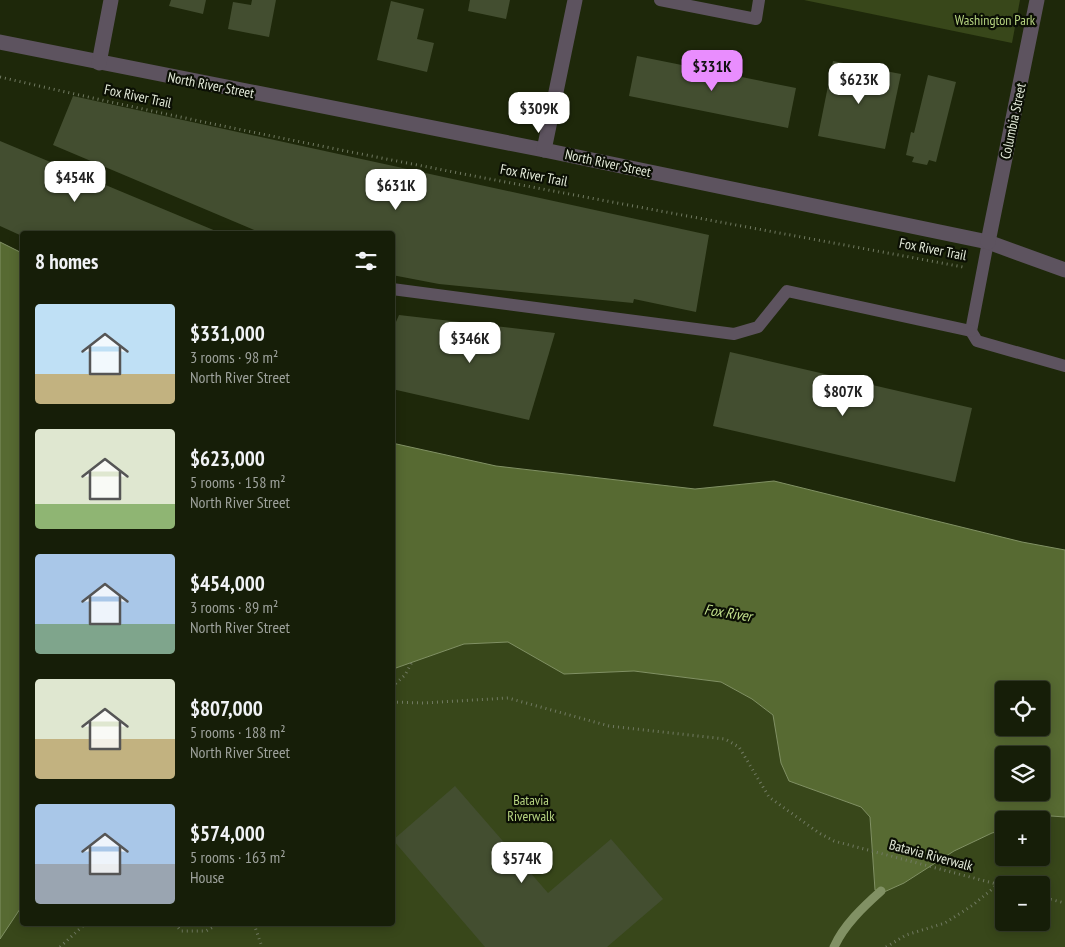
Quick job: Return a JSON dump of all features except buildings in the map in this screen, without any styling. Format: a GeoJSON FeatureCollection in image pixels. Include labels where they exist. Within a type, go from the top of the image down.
{"type":"FeatureCollection","features":[{"type":"Feature","properties":{"kind":"street"},"geometry":{"type":"LineString","coordinates":[[99,63],[111,0]]}},
{"type":"Feature","properties":{"kind":"street"},"geometry":{"type":"LineString","coordinates":[[544,150],[575,0]]}},
{"type":"Feature","properties":{"kind":"street","name":"Columbia Street"},"geometry":{"type":"LineString","coordinates":[[988,242],[1038,0]]}},
{"type":"Feature","properties":{"kind":"street","name":"North River Street"},"geometry":{"type":"LineString","coordinates":[[0,42],[544,150],[988,242],[1065,270]]}},
{"type":"Feature","properties":{"kind":"lane"},"geometry":{"type":"LineString","coordinates":[[660,0],[756,19],[759,0]]}},
{"type":"Feature","properties":{"kind":"lane"},"geometry":{"type":"LineString","coordinates":[[988,242],[971,331],[977,341],[1065,366]]}},
{"type":"Feature","properties":{"kind":"lane"},"geometry":{"type":"LineString","coordinates":[[395,288],[734,334],[758,327],[787,291],[971,331]]}},
{"type":"Feature","properties":{"kind":"path","name":"Fox River Trail"},"geometry":{"type":"LineString","coordinates":[[0,77],[228,128],[983,270]]}},
{"type":"Feature","properties":{"kind":"path"},"geometry":{"type":"LineString","coordinates":[[395,684],[405,675],[412,662]]}},
{"type":"Feature","properties":{"kind":"path","name":"Batavia Riverwalk"},"geometry":{"type":"LineString","coordinates":[[395,702],[508,698],[609,726],[725,739],[739,747],[769,796],[819,833],[834,841],[995,883]]}},
{"type":"Feature","properties":{"kind":"path"},"geometry":{"type":"LineString","coordinates":[[886,947],[906,935],[945,924],[973,905],[995,886]]}},
{"type":"Feature","properties":{"kind":"path"},"geometry":{"type":"LineString","coordinates":[[1050,899],[1065,903]]}},
{"type":"Feature","properties":{"kind":"path"},"geometry":{"type":"LineString","coordinates":[[60,947],[83,926]]}},
{"type":"Feature","properties":{"kind":"path"},"geometry":{"type":"LineString","coordinates":[[177,926],[181,931],[206,931],[215,926]]}},
{"type":"Feature","properties":{"kind":"path"},"geometry":{"type":"LineString","coordinates":[[255,926],[262,947]]}},
{"type":"Feature","properties":{"kind":"green space","name":"Washington Park"},"geometry":{"type":"Polygon","coordinates":[[[804,0],[1020,0],[1012,43],[804,0]]]}},
{"type":"Feature","properties":{"kind":"green space","name":"Batavia Riverwalk"},"geometry":{"type":"Polygon","coordinates":[[[508,642],[564,674],[634,671],[721,682],[752,699],[773,715],[781,763],[789,781],[861,807],[870,817],[875,890],[904,883],[953,851],[995,832],[995,866],[1050,866],[1050,816],[1065,817],[1065,947],[0,947],[0,939],[20,909],[20,926],[395,926],[395,668],[464,644],[508,642]]]}},
{"type":"Feature","properties":{"kind":"water"},"geometry":{"type":"Polygon","coordinates":[[[0,242],[20,252],[20,909],[0,939],[0,242]]]}},
{"type":"Feature","properties":{"kind":"water","name":"Fox River"},"geometry":{"type":"Polygon","coordinates":[[[395,444],[496,466],[695,489],[774,481],[1022,542],[1065,550],[1065,817],[1050,816],[1050,811],[995,811],[995,832],[954,851],[904,883],[884,892],[875,890],[870,817],[861,807],[789,781],[781,763],[773,715],[752,699],[721,682],[634,671],[564,674],[508,642],[464,644],[395,668],[395,444]]]}},
{"type":"Feature","properties":{"kind":"waterway"},"geometry":{"type":"LineString","coordinates":[[834,947],[849,924],[881,891]]}}]}
